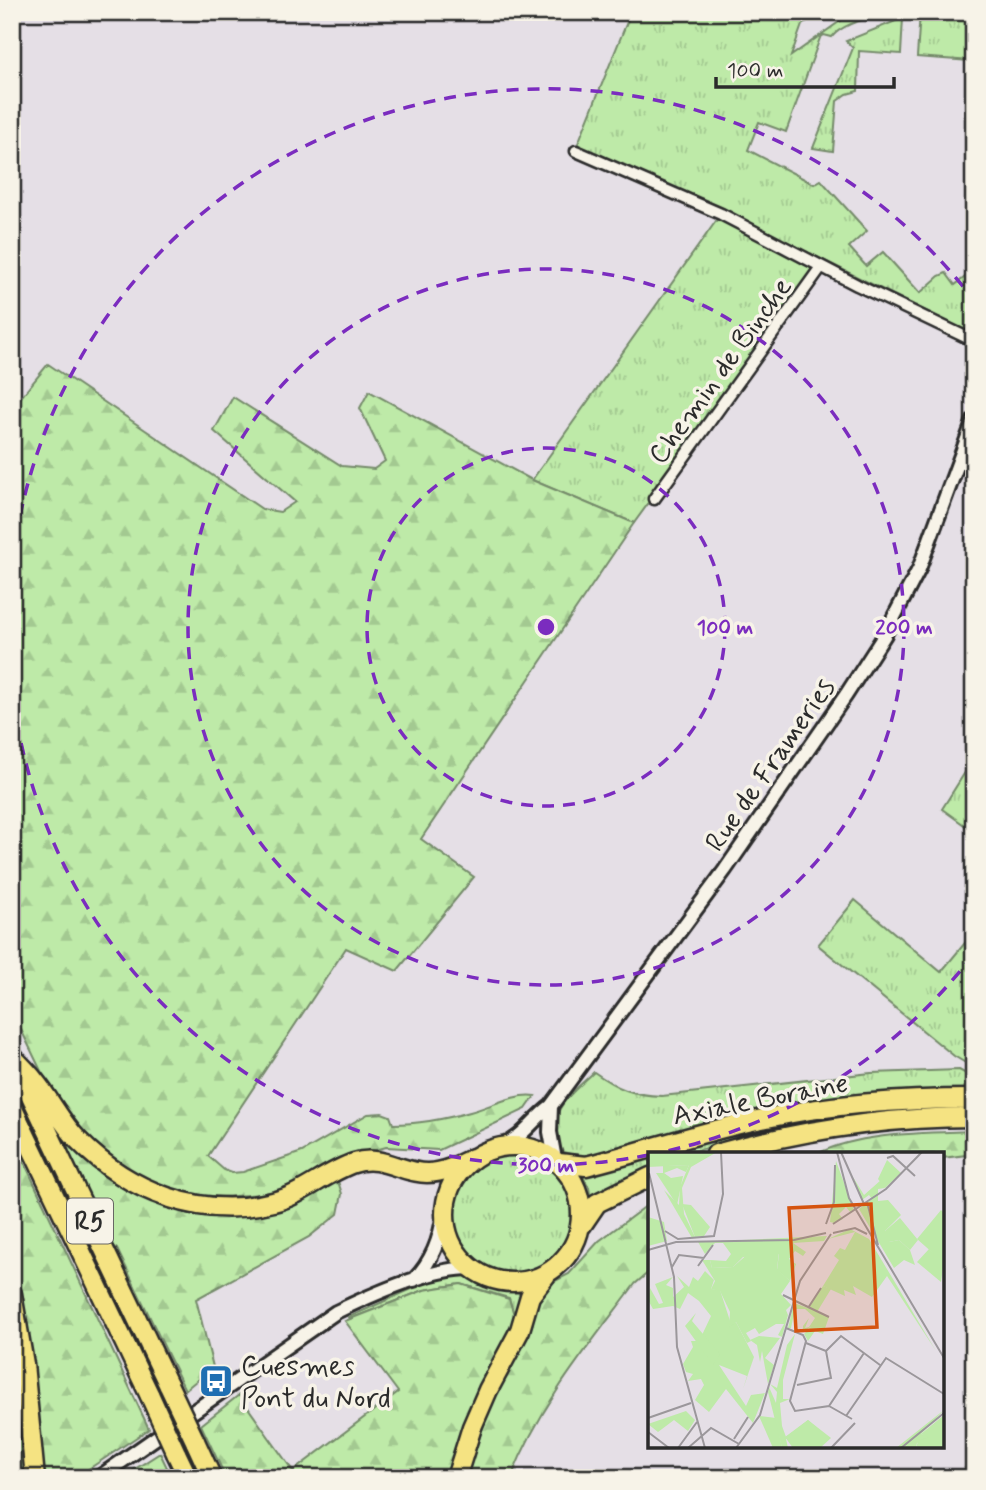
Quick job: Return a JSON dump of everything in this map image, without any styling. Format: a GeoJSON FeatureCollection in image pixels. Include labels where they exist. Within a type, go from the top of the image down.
{"type":"FeatureCollection","features":[{"type":"Feature","properties":{"kind":"highway"},"geometry":{"type":"LineString","coordinates":[[12,1057],[34,1080],[57,1115],[104,1163],[154,1193],[179,1202],[208,1207],[241,1208],[274,1202],[307,1189],[354,1163],[370,1160],[388,1162],[426,1173],[442,1171],[502,1146],[530,1147],[557,1161],[576,1186],[580,1200],[580,1228]]}},
{"type":"Feature","properties":{"kind":"highway","name":"R5"},"geometry":{"type":"LineString","coordinates":[[12,1057],[212,1478]]}},
{"type":"Feature","properties":{"kind":"highway","name":"Axiale Boraine"},"geometry":{"type":"LineString","coordinates":[[557,1161],[586,1166],[767,1117],[827,1107],[922,1099],[974,1099]]}},
{"type":"Feature","properties":{"kind":"highway","name":"R5"},"geometry":{"type":"LineString","coordinates":[[12,1107],[188,1478]]}},
{"type":"Feature","properties":{"kind":"highway","name":"Axiale Boraine"},"geometry":{"type":"LineString","coordinates":[[723,1152],[762,1141],[891,1119],[974,1117]]}},
{"type":"Feature","properties":{"kind":"highway"},"geometry":{"type":"LineString","coordinates":[[473,1158],[452,1182],[446,1198],[444,1213],[454,1250],[471,1268],[496,1280],[509,1282],[536,1278],[548,1273]]}},
{"type":"Feature","properties":{"kind":"highway"},"geometry":{"type":"LineString","coordinates":[[456,1478],[472,1427],[520,1330],[530,1296],[548,1273],[569,1254],[580,1228],[597,1203],[648,1178]]}},
{"type":"Feature","properties":{"kind":"highway"},"geometry":{"type":"LineString","coordinates":[[12,1294],[24,1364],[35,1478]]}},
{"type":"Feature","properties":{"kind":"main road","name":"Rue de Frameries"},"geometry":{"type":"LineString","coordinates":[[502,1146],[520,1138],[551,1106],[718,881],[846,695],[884,636],[919,569],[974,420]]}},
{"type":"Feature","properties":{"kind":"main road"},"geometry":{"type":"LineString","coordinates":[[551,1106],[550,1132],[557,1161]]}},
{"type":"Feature","properties":{"kind":"main road"},"geometry":{"type":"LineString","coordinates":[[414,1280],[423,1271],[438,1244],[444,1213]]}},
{"type":"Feature","properties":{"kind":"main road"},"geometry":{"type":"LineString","coordinates":[[98,1478],[336,1312],[441,1270],[471,1268]]}},
{"type":"Feature","properties":{"kind":"street","name":"Chemin de Binche"},"geometry":{"type":"LineString","coordinates":[[576,151],[721,214],[821,267],[974,341]]}},
{"type":"Feature","properties":{"kind":"street","name":"Chemin de Binche"},"geometry":{"type":"LineString","coordinates":[[654,499],[821,267]]}},
{"type":"Feature","properties":{"kind":"green space"},"geometry":{"type":"Polygon","coordinates":[[[631,12],[818,12],[802,25],[791,56],[853,12],[886,12],[850,25],[832,37],[824,35],[820,38],[786,132],[759,122],[748,150],[814,184],[821,180],[867,231],[849,247],[866,266],[883,252],[920,293],[946,273],[955,285],[974,270],[974,335],[723,210],[577,146],[631,12]]]}},
{"type":"Feature","properties":{"kind":"green space"},"geometry":{"type":"Polygon","coordinates":[[[920,12],[974,12],[974,91],[971,61],[917,57],[920,12]]]}},
{"type":"Feature","properties":{"kind":"green space"},"geometry":{"type":"Polygon","coordinates":[[[903,18],[901,54],[859,51],[858,91],[837,101],[833,151],[813,148],[853,48],[846,41],[903,18]]]}},
{"type":"Feature","properties":{"kind":"green space"},"geometry":{"type":"Polygon","coordinates":[[[721,214],[821,267],[634,523],[532,480],[721,214]]]}},
{"type":"Feature","properties":{"kind":"green space"},"geometry":{"type":"Polygon","coordinates":[[[48,364],[262,509],[280,512],[295,502],[214,431],[233,397],[342,466],[374,469],[385,461],[360,408],[369,391],[532,480],[634,523],[421,839],[474,877],[397,971],[346,948],[208,1156],[224,1170],[232,1173],[243,1172],[302,1152],[368,1114],[382,1113],[390,1116],[393,1124],[432,1121],[461,1115],[511,1098],[535,1096],[526,1109],[439,1150],[386,1147],[341,1160],[290,1187],[263,1194],[206,1198],[159,1186],[125,1168],[94,1143],[64,1109],[41,1071],[12,1011],[12,408],[48,364]]]}},
{"type":"Feature","properties":{"kind":"green space"},"geometry":{"type":"Polygon","coordinates":[[[974,758],[974,832],[942,809],[974,758]]]}},
{"type":"Feature","properties":{"kind":"green space"},"geometry":{"type":"Polygon","coordinates":[[[855,900],[941,972],[974,932],[974,1068],[954,1056],[818,945],[855,900]]]}},
{"type":"Feature","properties":{"kind":"green space"},"geometry":{"type":"Polygon","coordinates":[[[959,1070],[974,1078],[974,1094],[921,1090],[811,1101],[735,1117],[585,1158],[563,1152],[555,1127],[561,1107],[567,1098],[594,1072],[626,1090],[662,1096],[871,1073],[959,1070]]]}},
{"type":"Feature","properties":{"kind":"green space"},"geometry":{"type":"Polygon","coordinates":[[[832,1114],[694,1152],[664,1152],[744,1130],[832,1114]]]}},
{"type":"Feature","properties":{"kind":"green space"},"geometry":{"type":"Polygon","coordinates":[[[974,1131],[974,1154],[944,1158],[944,1152],[822,1152],[853,1141],[915,1133],[974,1131]]]}},
{"type":"Feature","properties":{"kind":"green space"},"geometry":{"type":"Polygon","coordinates":[[[65,1133],[151,1197],[291,1202],[338,1181],[342,1194],[338,1214],[309,1237],[196,1299],[213,1367],[185,1390],[60,1138],[65,1133]]]}},
{"type":"Feature","properties":{"kind":"green space"},"geometry":{"type":"Polygon","coordinates":[[[12,1136],[149,1429],[75,1478],[43,1478],[12,1270],[12,1136]]]}},
{"type":"Feature","properties":{"kind":"green space"},"geometry":{"type":"Polygon","coordinates":[[[512,1155],[534,1160],[554,1172],[566,1192],[571,1214],[566,1236],[554,1256],[534,1268],[512,1273],[490,1268],[470,1256],[458,1236],[453,1214],[458,1192],[470,1172],[490,1160],[512,1155]]]}},
{"type":"Feature","properties":{"kind":"green space"},"geometry":{"type":"Polygon","coordinates":[[[648,1157],[648,1169],[605,1189],[591,1202],[589,1187],[582,1175],[592,1175],[648,1157]]]}},
{"type":"Feature","properties":{"kind":"green space"},"geometry":{"type":"Polygon","coordinates":[[[648,1204],[648,1273],[635,1284],[566,1377],[536,1425],[511,1478],[466,1478],[492,1400],[531,1326],[536,1303],[542,1291],[569,1274],[599,1241],[648,1204]]]}},
{"type":"Feature","properties":{"kind":"green space"},"geometry":{"type":"Polygon","coordinates":[[[463,1274],[492,1285],[525,1288],[516,1321],[509,1298],[461,1284],[424,1290],[350,1319],[349,1317],[443,1275],[463,1274]]]}},
{"type":"Feature","properties":{"kind":"green space"},"geometry":{"type":"Polygon","coordinates":[[[461,1284],[509,1299],[516,1321],[490,1367],[467,1419],[449,1478],[226,1478],[201,1425],[239,1395],[293,1471],[398,1392],[345,1321],[424,1290],[461,1284]]]}},
{"type":"Feature","properties":{"kind":"green space"},"geometry":{"type":"Polygon","coordinates":[[[12,1343],[29,1478],[12,1478],[12,1343]]]}},
{"type":"Feature","properties":{"kind":"green space"},"geometry":{"type":"Polygon","coordinates":[[[160,1453],[172,1478],[121,1478],[160,1453]]]}},
{"type":"Feature","properties":{"kind":"place","name":"Cuesmes Pont du Nord"},"geometry":{"type":"Point","coordinates":[216,1381]}}]}
